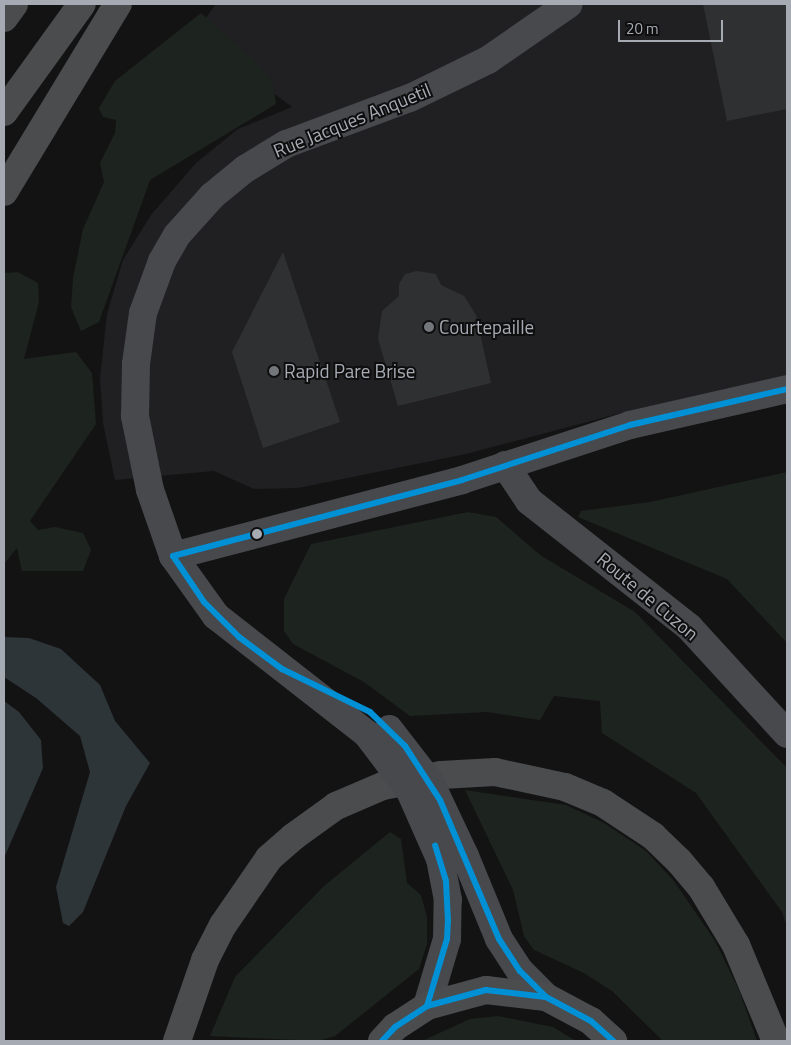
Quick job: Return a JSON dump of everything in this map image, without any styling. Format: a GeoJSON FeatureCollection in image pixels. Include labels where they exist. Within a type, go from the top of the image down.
{"type":"FeatureCollection","features":[{"type":"Feature","properties":{"kind":"highway"},"geometry":{"type":"LineString","coordinates":[[4,18],[14,4]]}},
{"type":"Feature","properties":{"kind":"highway"},"geometry":{"type":"LineString","coordinates":[[4,112],[82,4]]}},
{"type":"Feature","properties":{"kind":"highway"},"geometry":{"type":"LineString","coordinates":[[4,192],[118,4]]}},
{"type":"Feature","properties":{"kind":"main road"},"geometry":{"type":"LineString","coordinates":[[177,1041],[205,960],[223,925],[250,882],[293,837],[336,806],[383,786],[441,775],[495,772],[564,787],[603,803],[653,836],[680,861],[701,887],[736,944],[776,1041]]}},
{"type":"Feature","properties":{"kind":"main road"},"geometry":{"type":"LineString","coordinates":[[382,1041],[395,1028],[427,1006],[486,990],[546,998],[591,1021],[613,1041]]}},
{"type":"Feature","properties":{"kind":"street","name":"Rue Jacques Anquetil"},"geometry":{"type":"LineString","coordinates":[[173,556],[150,490],[135,416],[134,388],[143,313],[162,261],[177,235],[228,181],[268,153],[435,87],[488,60],[569,4]]}},
{"type":"Feature","properties":{"kind":"street"},"geometry":{"type":"LineString","coordinates":[[546,998],[520,971],[499,939],[410,791],[378,732],[282,669],[216,616],[173,556],[416,492],[630,425],[787,389]]}},
{"type":"Feature","properties":{"kind":"street","name":"Route de Cuzon"},"geometry":{"type":"LineString","coordinates":[[505,465],[529,501],[689,627],[787,734]]}},
{"type":"Feature","properties":{"kind":"street"},"geometry":{"type":"LineString","coordinates":[[427,1006],[447,939],[452,858]]}},
{"type":"Feature","properties":{"kind":"shaded area"},"geometry":{"type":"Polygon","coordinates":[[[216,4],[787,4],[787,375],[621,413],[466,454],[298,488],[254,489],[214,471],[115,480],[103,423],[100,378],[107,314],[123,260],[151,215],[196,163],[238,129],[292,107],[194,34],[216,4]]]}},
{"type":"Feature","properties":{"kind":"shaded area"},"geometry":{"type":"Polygon","coordinates":[[[201,13],[258,64],[273,83],[276,104],[150,180],[99,322],[81,331],[71,307],[73,278],[83,229],[104,182],[100,163],[115,133],[116,120],[103,117],[99,108],[115,81],[201,13]]]}},
{"type":"Feature","properties":{"kind":"shaded area"},"geometry":{"type":"Polygon","coordinates":[[[18,272],[38,283],[39,302],[24,359],[76,352],[92,373],[96,424],[30,521],[38,530],[55,527],[83,533],[91,550],[83,571],[22,571],[17,548],[4,564],[4,273],[18,272]]]}},
{"type":"Feature","properties":{"kind":"shaded area"},"geometry":{"type":"Polygon","coordinates":[[[787,472],[787,643],[727,579],[578,517],[581,511],[650,502],[787,472]]]}},
{"type":"Feature","properties":{"kind":"shaded area"},"geometry":{"type":"Polygon","coordinates":[[[468,512],[496,517],[540,555],[635,612],[787,768],[787,927],[782,912],[696,793],[602,733],[600,701],[554,696],[540,720],[487,712],[410,716],[364,682],[293,644],[284,631],[284,599],[311,544],[468,512]]]}},
{"type":"Feature","properties":{"kind":"shaded area"},"geometry":{"type":"Polygon","coordinates":[[[4,637],[29,638],[61,649],[100,685],[115,721],[150,763],[126,806],[83,912],[69,926],[63,923],[56,887],[90,772],[80,736],[36,698],[4,677],[4,637]]]}},
{"type":"Feature","properties":{"kind":"shaded area"},"geometry":{"type":"Polygon","coordinates":[[[4,701],[19,712],[41,740],[43,768],[4,858],[4,701]]]}},
{"type":"Feature","properties":{"kind":"shaded area"},"geometry":{"type":"Polygon","coordinates":[[[465,790],[566,805],[604,823],[646,851],[674,881],[715,941],[739,990],[757,1041],[663,1041],[612,991],[584,973],[534,950],[524,936],[513,890],[465,790]]]}},
{"type":"Feature","properties":{"kind":"shaded area"},"geometry":{"type":"Polygon","coordinates":[[[390,832],[401,839],[407,883],[421,895],[427,917],[427,944],[419,969],[335,1036],[318,1041],[210,1036],[235,977],[324,886],[390,832]]]}},
{"type":"Feature","properties":{"kind":"shaded area"},"geometry":{"type":"Polygon","coordinates":[[[498,1016],[553,1027],[576,1041],[422,1041],[470,1019],[498,1016]]]}},
{"type":"Feature","properties":{"kind":"building"},"geometry":{"type":"Polygon","coordinates":[[[703,4],[787,4],[787,109],[727,121],[703,4]]]}},
{"type":"Feature","properties":{"kind":"building"},"geometry":{"type":"Polygon","coordinates":[[[283,252],[340,422],[263,448],[232,352],[283,252]]]}},
{"type":"Feature","properties":{"kind":"building","name":"Courtepaille"},"geometry":{"type":"Polygon","coordinates":[[[417,271],[436,274],[441,285],[464,296],[476,315],[491,383],[398,406],[378,339],[382,311],[399,296],[399,284],[405,274],[417,271]]]}},
{"type":"Feature","properties":{"kind":"transit line"},"geometry":{"type":"LineString","coordinates":[[173,556],[462,480],[630,425],[787,389]]}},
{"type":"Feature","properties":{"kind":"transit line"},"geometry":{"type":"LineString","coordinates":[[173,556],[204,602],[239,637],[282,669],[370,712],[405,746],[440,800],[499,939],[520,971],[546,997]]}},
{"type":"Feature","properties":{"kind":"transit line"},"geometry":{"type":"LineString","coordinates":[[427,1006],[447,939],[448,921],[446,881],[435,846]]}},
{"type":"Feature","properties":{"kind":"transit line"},"geometry":{"type":"LineString","coordinates":[[382,1041],[395,1027],[427,1006],[486,990],[546,997],[591,1021],[613,1041]]}},
{"type":"Feature","properties":{"kind":"place","name":"Courtepaille"},"geometry":{"type":"Point","coordinates":[429,327]}},
{"type":"Feature","properties":{"kind":"place","name":"Rapid Pare Brise"},"geometry":{"type":"Point","coordinates":[274,371]}}]}
